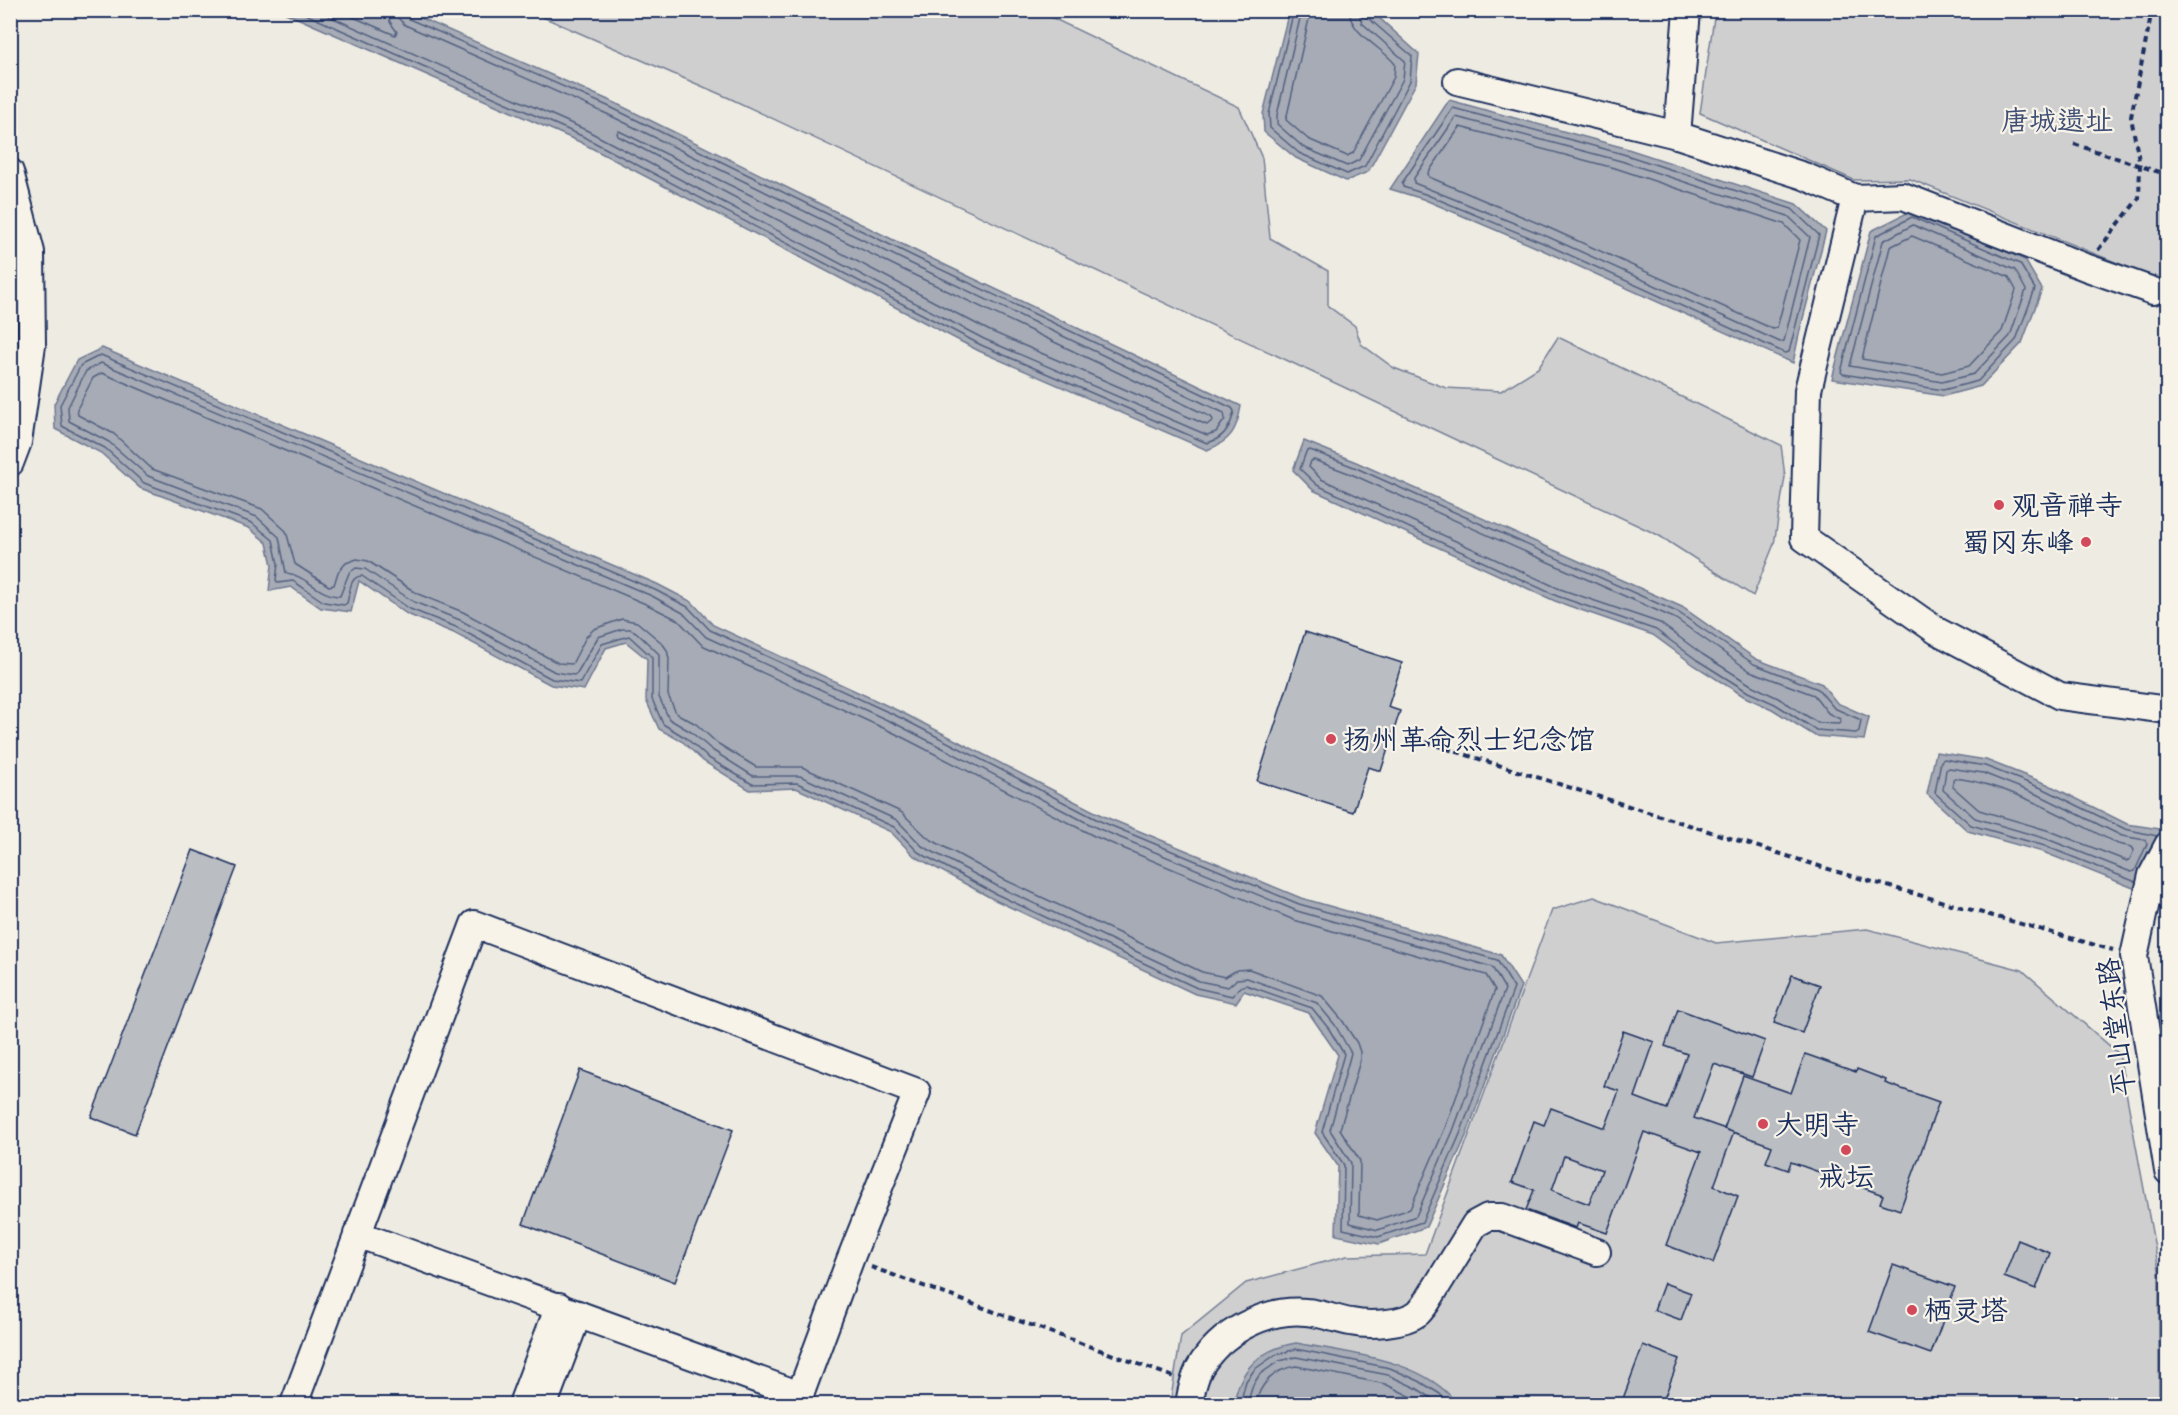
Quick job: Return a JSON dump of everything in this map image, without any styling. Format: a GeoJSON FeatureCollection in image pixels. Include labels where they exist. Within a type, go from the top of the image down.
{"type":"FeatureCollection","features":[{"type":"Feature","properties":{"kind":"street"},"geometry":{"type":"LineString","coordinates":[[1677,135],[1687,10]]}},
{"type":"Feature","properties":{"kind":"street"},"geometry":{"type":"LineString","coordinates":[[1457,81],[1677,135],[1804,176],[1855,198],[1903,196],[2085,267],[2154,291]]}},
{"type":"Feature","properties":{"kind":"street"},"geometry":{"type":"LineString","coordinates":[[10,172],[31,252],[32,345],[18,442],[10,463]]}},
{"type":"Feature","properties":{"kind":"street"},"geometry":{"type":"LineString","coordinates":[[1855,198],[1808,390],[1804,538],[1937,632],[2060,696],[2168,710]]}},
{"type":"Feature","properties":{"kind":"street","name":"平山堂东路"},"geometry":{"type":"LineString","coordinates":[[2168,845],[2152,875],[2134,956],[2168,1171]]}},
{"type":"Feature","properties":{"kind":"street"},"geometry":{"type":"LineString","coordinates":[[294,1404],[357,1234],[474,924],[917,1092],[850,1260],[800,1395],[357,1234]]}},
{"type":"Feature","properties":{"kind":"street"},"geometry":{"type":"LineString","coordinates":[[1191,1394],[1207,1357],[1217,1345],[1253,1322],[1276,1314],[1306,1312],[1366,1324],[1396,1321],[1417,1313],[1427,1302],[1475,1224],[1488,1217],[1502,1217],[1597,1252]]}},
{"type":"Feature","properties":{"kind":"street"},"geometry":{"type":"LineString","coordinates":[[522,1404],[568,1310]]}},
{"type":"Feature","properties":{"kind":"street"},"geometry":{"type":"LineString","coordinates":[[544,1404],[568,1310]]}},
{"type":"Feature","properties":{"kind":"path"},"geometry":{"type":"LineString","coordinates":[[2085,267],[2139,198],[2140,166],[2132,117],[2152,10]]}},
{"type":"Feature","properties":{"kind":"path"},"geometry":{"type":"LineString","coordinates":[[2074,144],[2168,175]]}},
{"type":"Feature","properties":{"kind":"path"},"geometry":{"type":"LineString","coordinates":[[1416,739],[1838,872],[2134,956]]}},
{"type":"Feature","properties":{"kind":"path"},"geometry":{"type":"LineString","coordinates":[[850,1260],[1191,1394]]}},
{"type":"Feature","properties":{"kind":"green space"},"geometry":{"type":"Polygon","coordinates":[[[529,11],[1038,11],[1239,107],[1262,158],[1270,238],[1328,271],[1328,306],[1355,326],[1361,344],[1394,368],[1446,388],[1501,391],[1538,368],[1558,337],[1781,445],[1785,477],[1774,544],[1753,596],[1658,535],[729,98],[529,11]]]}},
{"type":"Feature","properties":{"kind":"green space","name":"唐城遗址"},"geometry":{"type":"Polygon","coordinates":[[[1715,11],[2167,11],[2167,283],[1910,179],[1854,180],[1700,113],[1715,11]]]}},
{"type":"Feature","properties":{"kind":"green space","name":"大明寺"},"geometry":{"type":"Polygon","coordinates":[[[1594,897],[1716,943],[1867,929],[2022,970],[2119,1054],[2159,1270],[2159,1404],[1170,1404],[1181,1336],[1246,1283],[1347,1256],[1425,1254],[1552,910],[1594,897]]]}},
{"type":"Feature","properties":{"kind":"water"},"geometry":{"type":"Polygon","coordinates":[[[281,11],[405,11],[613,102],[922,254],[1241,406],[1235,428],[1222,443],[1207,450],[979,351],[580,142],[281,11]]]}},
{"type":"Feature","properties":{"kind":"water"},"geometry":{"type":"Polygon","coordinates":[[[1289,11],[1366,11],[1376,15],[1419,54],[1416,83],[1368,172],[1346,181],[1296,158],[1264,132],[1263,114],[1289,11]]]}},
{"type":"Feature","properties":{"kind":"water"},"geometry":{"type":"Polygon","coordinates":[[[1449,100],[1625,148],[1796,204],[1826,231],[1793,363],[1538,248],[1423,199],[1390,189],[1449,100]]]}},
{"type":"Feature","properties":{"kind":"water"},"geometry":{"type":"Polygon","coordinates":[[[1913,210],[2025,260],[2042,289],[2022,343],[1981,386],[1944,396],[1832,379],[1871,231],[1913,210]]]}},
{"type":"Feature","properties":{"kind":"water"},"geometry":{"type":"Polygon","coordinates":[[[102,348],[657,584],[692,602],[713,625],[903,713],[1103,816],[1301,898],[1501,955],[1521,986],[1466,1136],[1426,1227],[1379,1244],[1336,1235],[1338,1166],[1315,1133],[1338,1055],[1309,1013],[1244,991],[1236,1003],[1195,994],[993,899],[914,856],[891,832],[796,788],[750,790],[703,761],[683,742],[659,729],[646,700],[647,659],[626,642],[606,648],[584,690],[551,685],[454,633],[407,614],[359,581],[351,612],[321,608],[291,587],[269,591],[272,565],[267,543],[249,528],[140,488],[101,453],[55,429],[54,404],[77,360],[102,348]]]}},
{"type":"Feature","properties":{"kind":"water"},"geometry":{"type":"Polygon","coordinates":[[[1304,441],[1682,607],[1756,659],[1822,684],[1837,703],[1869,717],[1864,740],[1815,736],[1772,709],[1745,697],[1694,665],[1653,635],[1555,601],[1313,490],[1293,470],[1304,441]]]}},
{"type":"Feature","properties":{"kind":"water"},"geometry":{"type":"Polygon","coordinates":[[[1936,752],[1986,760],[2047,784],[2127,824],[2167,830],[2141,891],[2043,852],[1968,831],[1927,794],[1936,752]]]}},
{"type":"Feature","properties":{"kind":"water"},"geometry":{"type":"Polygon","coordinates":[[[1296,1343],[1384,1360],[1426,1377],[1443,1389],[1457,1404],[1234,1404],[1241,1380],[1254,1362],[1272,1350],[1296,1343]]]}},
{"type":"Feature","properties":{"kind":"building","name":"扬州革命烈士纪念馆"},"geometry":{"type":"Polygon","coordinates":[[[1305,632],[1402,663],[1388,707],[1400,711],[1381,771],[1368,767],[1353,812],[1257,781],[1305,632]]]}},
{"type":"Feature","properties":{"kind":"building"},"geometry":{"type":"Polygon","coordinates":[[[193,850],[237,867],[135,1134],[91,1117],[193,850]]]}},
{"type":"Feature","properties":{"kind":"building"},"geometry":{"type":"Polygon","coordinates":[[[1792,975],[1820,985],[1802,1033],[1774,1023],[1792,975]]]}},
{"type":"Feature","properties":{"kind":"building"},"geometry":{"type":"Polygon","coordinates":[[[1678,1009],[1765,1041],[1752,1077],[1714,1064],[1694,1118],[1734,1132],[1714,1186],[1738,1196],[1713,1263],[1666,1245],[1701,1152],[1644,1132],[1607,1233],[1578,1223],[1576,1228],[1526,1210],[1534,1190],[1512,1182],[1534,1121],[1544,1125],[1551,1108],[1605,1128],[1619,1091],[1604,1086],[1623,1031],[1654,1042],[1635,1097],[1667,1109],[1687,1054],[1665,1046],[1678,1009]],[[1564,1156],[1552,1190],[1589,1204],[1602,1170],[1564,1156]]]}},
{"type":"Feature","properties":{"kind":"building"},"geometry":{"type":"Polygon","coordinates":[[[1805,1054],[1856,1072],[1857,1069],[1886,1080],[1885,1083],[1939,1102],[1900,1210],[1880,1203],[1883,1195],[1791,1162],[1788,1170],[1766,1162],[1772,1146],[1724,1129],[1743,1076],[1791,1093],[1805,1054]]]}},
{"type":"Feature","properties":{"kind":"building"},"geometry":{"type":"Polygon","coordinates":[[[580,1070],[733,1130],[675,1282],[523,1224],[580,1070]]]}},
{"type":"Feature","properties":{"kind":"building"},"geometry":{"type":"Polygon","coordinates":[[[2018,1240],[2050,1253],[2036,1289],[2004,1277],[2018,1240]]]}},
{"type":"Feature","properties":{"kind":"building","name":"栖灵塔"},"geometry":{"type":"Polygon","coordinates":[[[1893,1265],[1955,1287],[1931,1354],[1869,1332],[1893,1265]]]}},
{"type":"Feature","properties":{"kind":"building"},"geometry":{"type":"Polygon","coordinates":[[[1664,1283],[1691,1293],[1681,1320],[1654,1310],[1664,1283]]]}},
{"type":"Feature","properties":{"kind":"building"},"geometry":{"type":"Polygon","coordinates":[[[1643,1345],[1679,1359],[1662,1404],[1621,1404],[1643,1345]]]}},
{"type":"Feature","properties":{"kind":"place","name":"观音禅寺"},"geometry":{"type":"Point","coordinates":[1999,505]}},
{"type":"Feature","properties":{"kind":"place","name":"蜀冈东峰"},"geometry":{"type":"Point","coordinates":[2086,542]}},
{"type":"Feature","properties":{"kind":"place","name":"扬州革命烈士纪念馆"},"geometry":{"type":"Point","coordinates":[1331,739]}},
{"type":"Feature","properties":{"kind":"place","name":"大明寺"},"geometry":{"type":"Point","coordinates":[1763,1124]}},
{"type":"Feature","properties":{"kind":"place","name":"戒坛"},"geometry":{"type":"Point","coordinates":[1846,1150]}},
{"type":"Feature","properties":{"kind":"place","name":"栖灵塔"},"geometry":{"type":"Point","coordinates":[1912,1310]}}]}
